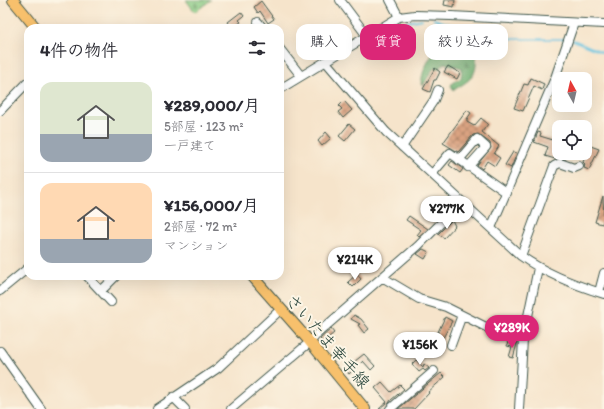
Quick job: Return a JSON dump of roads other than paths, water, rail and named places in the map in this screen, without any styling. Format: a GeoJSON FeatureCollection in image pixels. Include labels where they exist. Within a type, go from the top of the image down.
{"type":"FeatureCollection","features":[{"type":"Feature","properties":{"kind":"main road"},"geometry":{"type":"LineString","coordinates":[[13,0],[33,24]]}},
{"type":"Feature","properties":{"kind":"main road","name":"さいたま幸手線"},"geometry":{"type":"LineString","coordinates":[[255,280],[280,310],[310,342],[365,409]]}},
{"type":"Feature","properties":{"kind":"street"},"geometry":{"type":"LineString","coordinates":[[340,0],[360,27]]}},
{"type":"Feature","properties":{"kind":"street"},"geometry":{"type":"LineString","coordinates":[[390,0],[398,17]]}},
{"type":"Feature","properties":{"kind":"street"},"geometry":{"type":"LineString","coordinates":[[387,24],[398,17],[415,15],[604,24]]}},
{"type":"Feature","properties":{"kind":"street"},"geometry":{"type":"LineString","coordinates":[[491,228],[555,78],[574,23]]}},
{"type":"Feature","properties":{"kind":"street"},"geometry":{"type":"LineString","coordinates":[[284,87],[360,40]]}},
{"type":"Feature","properties":{"kind":"street"},"geometry":{"type":"LineString","coordinates":[[284,54],[301,76]]}},
{"type":"Feature","properties":{"kind":"street"},"geometry":{"type":"LineString","coordinates":[[326,62],[386,132],[521,256],[538,268],[601,293],[604,273]]}},
{"type":"Feature","properties":{"kind":"street"},"geometry":{"type":"LineString","coordinates":[[0,111],[24,86]]}},
{"type":"Feature","properties":{"kind":"street"},"geometry":{"type":"LineString","coordinates":[[402,147],[434,100],[438,90]]}},
{"type":"Feature","properties":{"kind":"street"},"geometry":{"type":"LineString","coordinates":[[459,160],[477,139],[486,147],[468,167]]}},
{"type":"Feature","properties":{"kind":"street"},"geometry":{"type":"LineString","coordinates":[[432,174],[450,153],[507,193]]}},
{"type":"Feature","properties":{"kind":"street"},"geometry":{"type":"LineString","coordinates":[[521,256],[554,166],[557,163],[574,168],[579,166]]}},
{"type":"Feature","properties":{"kind":"street"},"geometry":{"type":"LineString","coordinates":[[231,409],[310,342],[318,333],[418,246],[462,202]]}},
{"type":"Feature","properties":{"kind":"street"},"geometry":{"type":"LineString","coordinates":[[519,409],[523,340],[538,268]]}},
{"type":"Feature","properties":{"kind":"street"},"geometry":{"type":"LineString","coordinates":[[0,291],[24,271]]}},
{"type":"Feature","properties":{"kind":"street"},"geometry":{"type":"LineString","coordinates":[[382,277],[419,299],[446,307],[490,329],[523,340]]}},
{"type":"Feature","properties":{"kind":"street"},"geometry":{"type":"LineString","coordinates":[[91,280],[111,302]]}},
{"type":"Feature","properties":{"kind":"street"},"geometry":{"type":"LineString","coordinates":[[101,291],[112,280]]}},
{"type":"Feature","properties":{"kind":"street"},"geometry":{"type":"LineString","coordinates":[[157,409],[218,368],[280,310]]}},
{"type":"Feature","properties":{"kind":"street"},"geometry":{"type":"LineString","coordinates":[[451,345],[462,315]]}},
{"type":"Feature","properties":{"kind":"street"},"geometry":{"type":"LineString","coordinates":[[0,353],[41,409]]}},
{"type":"Feature","properties":{"kind":"street"},"geometry":{"type":"LineString","coordinates":[[390,409],[434,371]]}},
{"type":"Feature","properties":{"kind":"street"},"geometry":{"type":"LineString","coordinates":[[173,397],[185,409]]}},
{"type":"Feature","properties":{"kind":"waterway"},"geometry":{"type":"LineString","coordinates":[[397,24],[422,19]]}},
{"type":"Feature","properties":{"kind":"waterway"},"geometry":{"type":"LineString","coordinates":[[434,19],[452,25],[513,39],[566,39]]}},
{"type":"Feature","properties":{"kind":"waterway"},"geometry":{"type":"LineString","coordinates":[[573,40],[604,53]]}}]}
